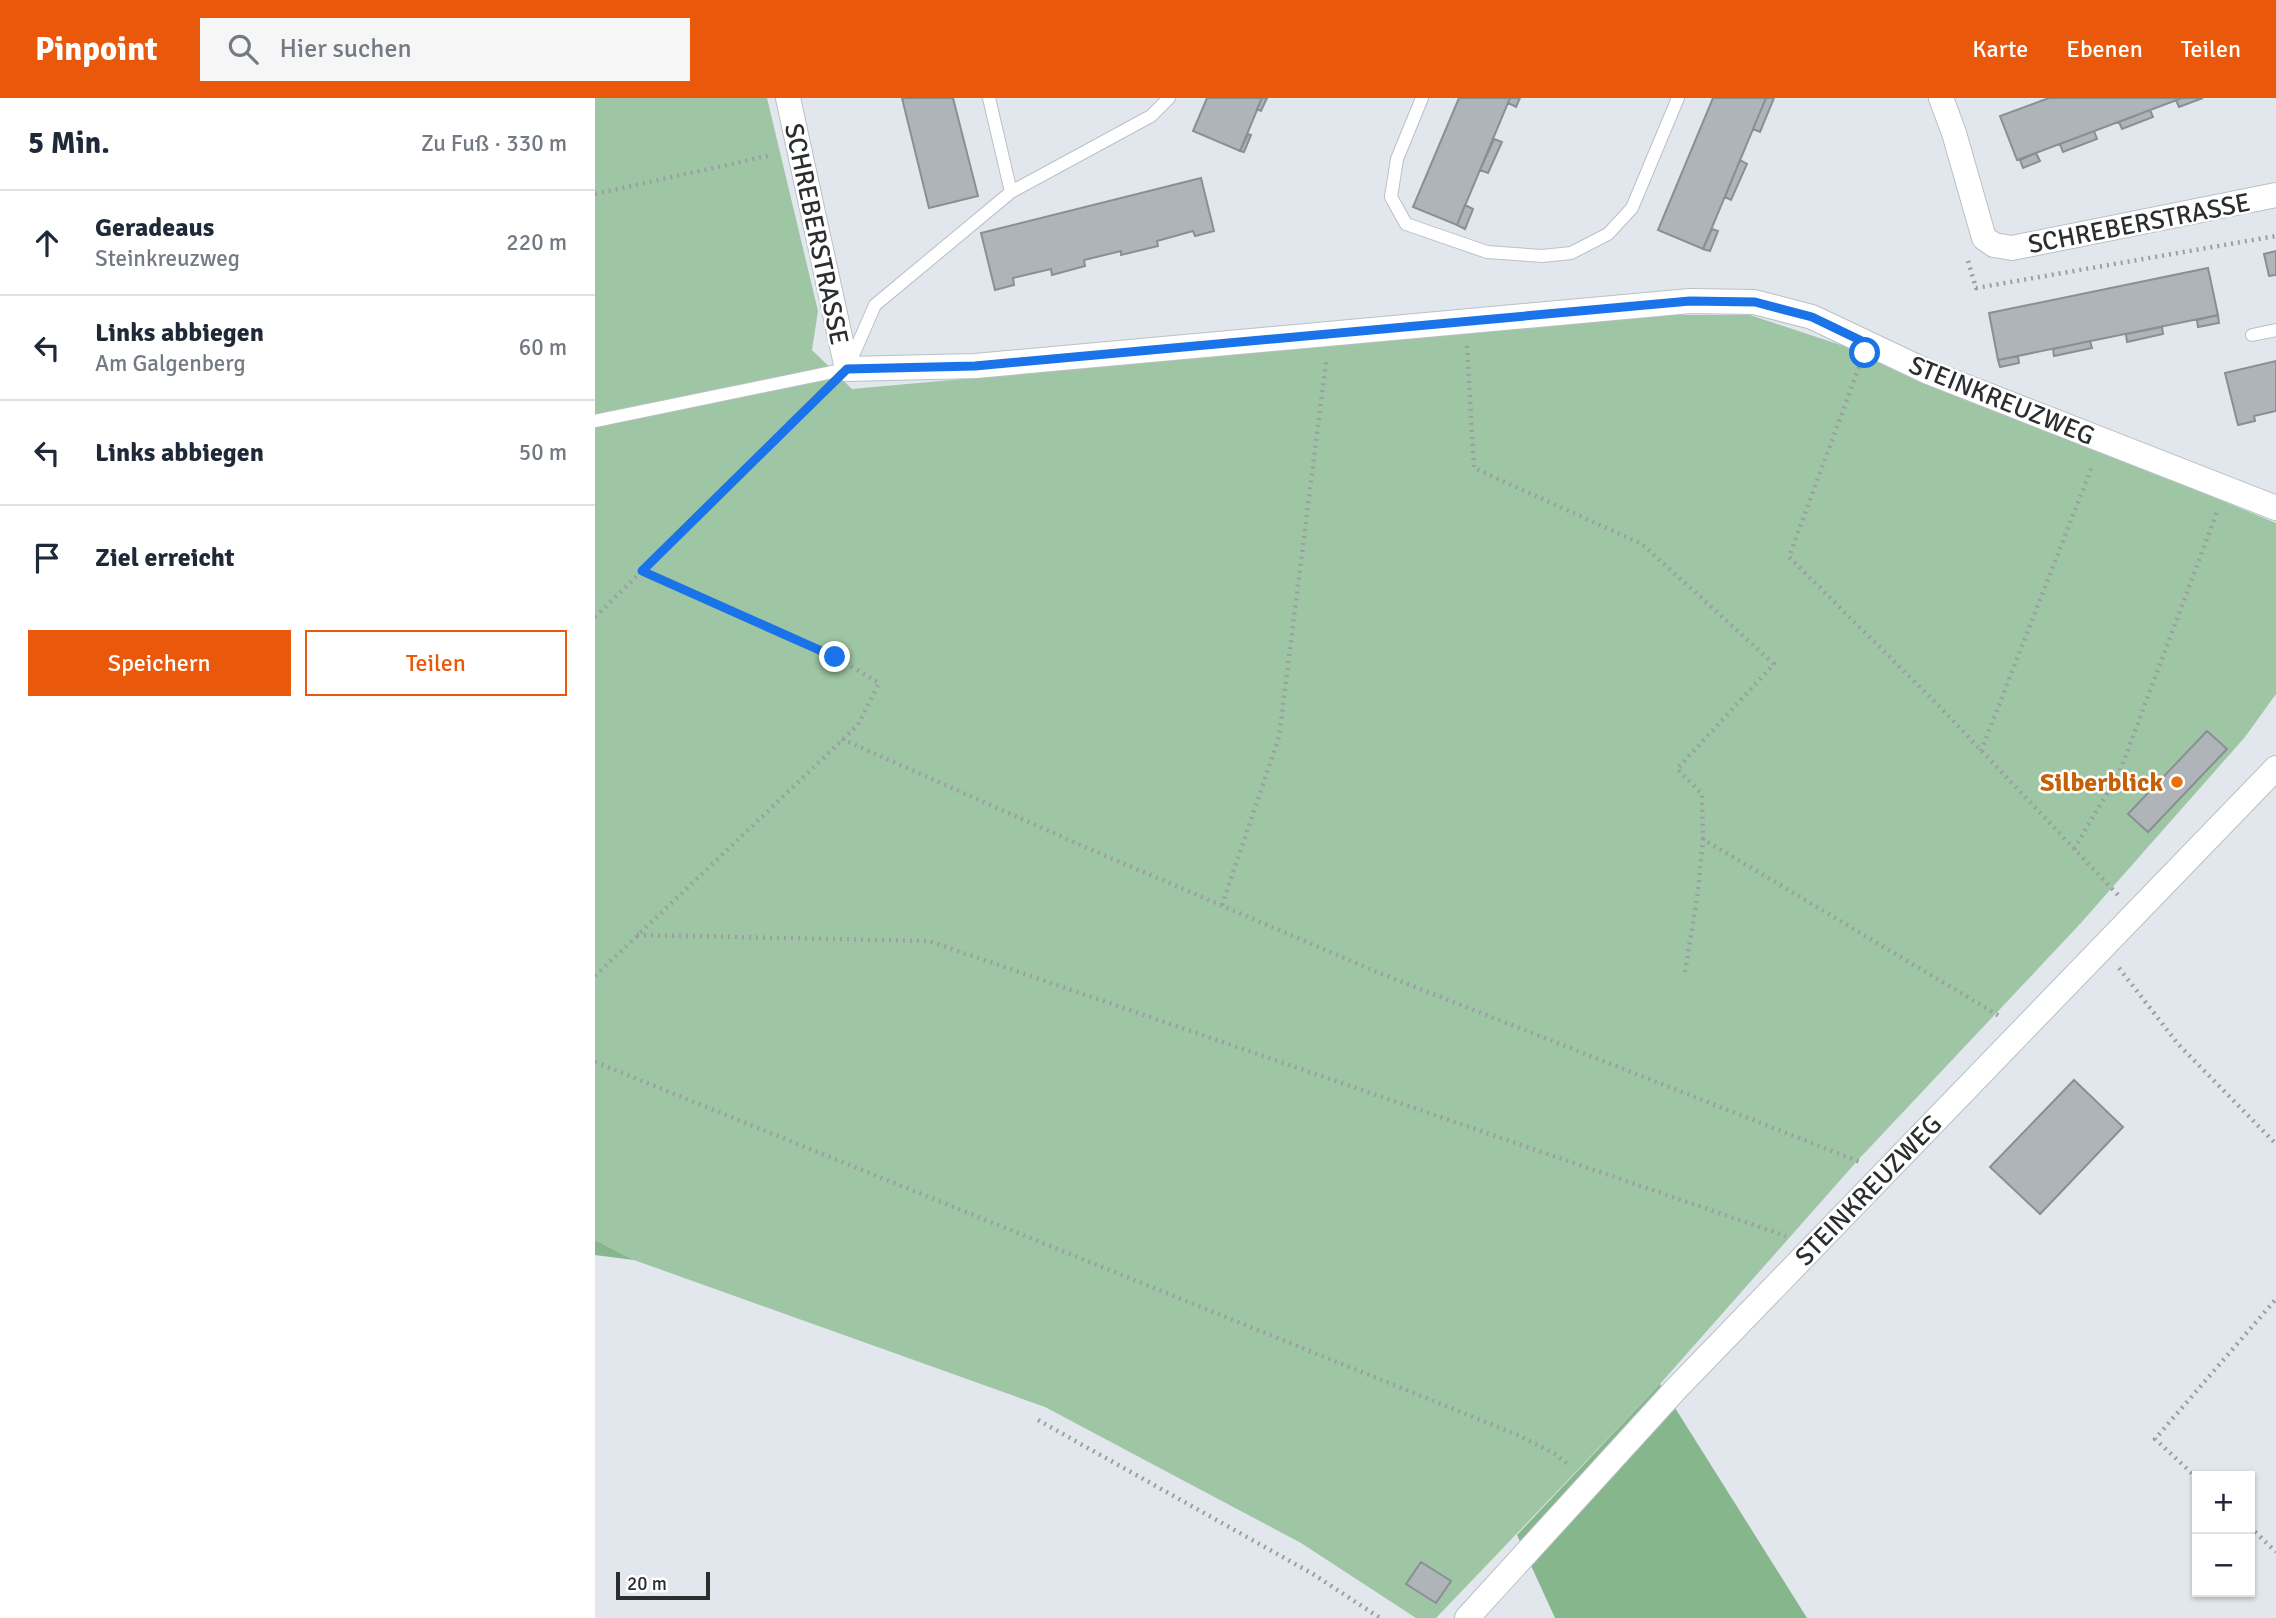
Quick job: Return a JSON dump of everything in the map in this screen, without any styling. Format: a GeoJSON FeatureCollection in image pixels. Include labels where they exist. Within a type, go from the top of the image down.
{"type":"FeatureCollection","features":[{"type":"Feature","properties":{"kind":"street","name":"SCHREBERSTRASSE"},"geometry":{"type":"LineString","coordinates":[[787,98],[847,369]]}},
{"type":"Feature","properties":{"kind":"street","name":"SCHREBERSTRASSE"},"geometry":{"type":"LineString","coordinates":[[1941,98],[1954,132],[1984,238],[1994,245],[2012,248],[2276,195]]}},
{"type":"Feature","properties":{"kind":"street","name":"STEINKREUZWEG"},"geometry":{"type":"LineString","coordinates":[[847,369],[975,366],[1690,301],[1755,302],[1812,317],[1926,371],[2276,508]]}},
{"type":"Feature","properties":{"kind":"street","name":"STEINKREUZWEG"},"geometry":{"type":"LineString","coordinates":[[1467,1618],[1675,1390],[2276,768]]}},
{"type":"Feature","properties":{"kind":"lane"},"geometry":{"type":"LineString","coordinates":[[989,98],[1011,192]]}},
{"type":"Feature","properties":{"kind":"lane"},"geometry":{"type":"LineString","coordinates":[[595,421],[847,369],[875,305],[1011,192],[1151,116],[1169,98]]}},
{"type":"Feature","properties":{"kind":"lane"},"geometry":{"type":"LineString","coordinates":[[1422,98],[1397,159],[1391,197],[1406,224],[1487,252],[1542,256],[1571,253],[1608,234],[1632,208],[1678,98]]}},
{"type":"Feature","properties":{"kind":"lane"},"geometry":{"type":"LineString","coordinates":[[2252,335],[2276,330]]}},
{"type":"Feature","properties":{"kind":"path"},"geometry":{"type":"LineString","coordinates":[[595,194],[799,150]]}},
{"type":"Feature","properties":{"kind":"path"},"geometry":{"type":"LineString","coordinates":[[1965,250],[1976,288],[2276,236]]}},
{"type":"Feature","properties":{"kind":"path"},"geometry":{"type":"LineString","coordinates":[[1464,321],[1474,468],[1642,544],[1774,664],[1677,769],[1702,794],[1703,839],[1698,892],[1685,972]]}},
{"type":"Feature","properties":{"kind":"path"},"geometry":{"type":"LineString","coordinates":[[1222,905],[1279,737],[1329,333]]}},
{"type":"Feature","properties":{"kind":"path"},"geometry":{"type":"LineString","coordinates":[[1868,344],[1789,557],[1981,751],[2136,914]]}},
{"type":"Feature","properties":{"kind":"path"},"geometry":{"type":"LineString","coordinates":[[595,617],[847,369]]}},
{"type":"Feature","properties":{"kind":"path"},"geometry":{"type":"LineString","coordinates":[[1981,751],[2102,440]]}},
{"type":"Feature","properties":{"kind":"path"},"geometry":{"type":"LineString","coordinates":[[2074,849],[2120,771],[2225,488]]}},
{"type":"Feature","properties":{"kind":"path"},"geometry":{"type":"LineString","coordinates":[[595,976],[858,724],[879,683],[835,657],[642,571]]}},
{"type":"Feature","properties":{"kind":"path"},"geometry":{"type":"LineString","coordinates":[[842,739],[1377,972],[1858,1160],[1879,1179]]}},
{"type":"Feature","properties":{"kind":"path"},"geometry":{"type":"LineString","coordinates":[[1703,839],[1996,1013],[2021,1032]]}},
{"type":"Feature","properties":{"kind":"path"},"geometry":{"type":"LineString","coordinates":[[638,935],[929,941],[1813,1247]]}},
{"type":"Feature","properties":{"kind":"path"},"geometry":{"type":"LineString","coordinates":[[2103,947],[2178,1044],[2276,1144]]}},
{"type":"Feature","properties":{"kind":"path"},"geometry":{"type":"LineString","coordinates":[[595,1062],[1520,1436],[1555,1454],[1576,1472],[1587,1486]]}},
{"type":"Feature","properties":{"kind":"path"},"geometry":{"type":"LineString","coordinates":[[2192,1473],[2155,1439],[2276,1299]]}},
{"type":"Feature","properties":{"kind":"path"},"geometry":{"type":"LineString","coordinates":[[1038,1420],[1313,1574],[1380,1618]]}},
{"type":"Feature","properties":{"kind":"path"},"geometry":{"type":"LineString","coordinates":[[2255,1532],[2276,1552]]}},
{"type":"Feature","properties":{"kind":"green space"},"geometry":{"type":"Polygon","coordinates":[[[595,98],[767,98],[818,311],[812,350],[852,389],[1671,315],[1750,315],[1865,353],[2276,523],[2276,694],[2245,737],[2080,924],[1858,1160],[1660,1384],[1436,1618],[1416,1618],[1301,1543],[1045,1407],[634,1260],[595,1240],[595,98]]]}},
{"type":"Feature","properties":{"kind":"green space"},"geometry":{"type":"Polygon","coordinates":[[[595,1240],[634,1260],[595,1255],[595,1240]]]}},
{"type":"Feature","properties":{"kind":"green space"},"geometry":{"type":"Polygon","coordinates":[[[1660,1384],[1807,1618],[1555,1618],[1517,1535],[1660,1384]]]}},
{"type":"Feature","properties":{"kind":"building"},"geometry":{"type":"Polygon","coordinates":[[[902,98],[953,98],[978,196],[929,208],[902,98]]]}},
{"type":"Feature","properties":{"kind":"building"},"geometry":{"type":"Polygon","coordinates":[[[1207,98],[1262,98],[1240,151],[1193,131],[1207,98]]]}},
{"type":"Feature","properties":{"kind":"building"},"geometry":{"type":"Polygon","coordinates":[[[1262,98],[1267,98],[1261,111],[1257,109],[1262,98]]]}},
{"type":"Feature","properties":{"kind":"building"},"geometry":{"type":"Polygon","coordinates":[[[1459,98],[1510,98],[1457,225],[1413,207],[1459,98]]]}},
{"type":"Feature","properties":{"kind":"building"},"geometry":{"type":"Polygon","coordinates":[[[1510,98],[1520,98],[1516,107],[1508,103],[1510,98]]]}},
{"type":"Feature","properties":{"kind":"building"},"geometry":{"type":"Polygon","coordinates":[[[1713,98],[1766,98],[1703,249],[1658,230],[1713,98]]]}},
{"type":"Feature","properties":{"kind":"building"},"geometry":{"type":"Polygon","coordinates":[[[1766,98],[1774,98],[1760,132],[1753,129],[1766,98]]]}},
{"type":"Feature","properties":{"kind":"building"},"geometry":{"type":"Polygon","coordinates":[[[2049,98],[2182,98],[2017,160],[2000,116],[2049,98]]]}},
{"type":"Feature","properties":{"kind":"building"},"geometry":{"type":"Polygon","coordinates":[[[2203,98],[2179,107],[2176,100],[2203,98]]]}},
{"type":"Feature","properties":{"kind":"building"},"geometry":{"type":"Polygon","coordinates":[[[2150,110],[2153,117],[2122,129],[2119,122],[2150,110]]]}},
{"type":"Feature","properties":{"kind":"building"},"geometry":{"type":"Polygon","coordinates":[[[2094,131],[2097,139],[2063,152],[2060,144],[2094,131]]]}},
{"type":"Feature","properties":{"kind":"building"},"geometry":{"type":"Polygon","coordinates":[[[1248,134],[1251,135],[1244,152],[1240,151],[1248,134]]]}},
{"type":"Feature","properties":{"kind":"building"},"geometry":{"type":"Polygon","coordinates":[[[1494,139],[1502,142],[1488,173],[1480,170],[1494,139]]]}},
{"type":"Feature","properties":{"kind":"building"},"geometry":{"type":"Polygon","coordinates":[[[2036,153],[2040,161],[2023,168],[2020,160],[2036,153]]]}},
{"type":"Feature","properties":{"kind":"building"},"geometry":{"type":"Polygon","coordinates":[[[1740,160],[1747,164],[1731,200],[1725,197],[1740,160]]]}},
{"type":"Feature","properties":{"kind":"building"},"geometry":{"type":"Polygon","coordinates":[[[1201,178],[1214,231],[1195,236],[1193,231],[1157,241],[1158,246],[1084,260],[1085,266],[1052,275],[1051,269],[1013,278],[1014,285],[995,290],[981,233],[1201,178]]]}},
{"type":"Feature","properties":{"kind":"building"},"geometry":{"type":"Polygon","coordinates":[[[1465,205],[1473,209],[1465,229],[1457,225],[1465,205]]]}},
{"type":"Feature","properties":{"kind":"building"},"geometry":{"type":"Polygon","coordinates":[[[1712,229],[1718,231],[1710,251],[1703,249],[1712,229]]]}},
{"type":"Feature","properties":{"kind":"building"},"geometry":{"type":"Polygon","coordinates":[[[2276,251],[2276,275],[2269,276],[2264,254],[2276,251]]]}},
{"type":"Feature","properties":{"kind":"building"},"geometry":{"type":"Polygon","coordinates":[[[2208,268],[2218,315],[1998,360],[1989,313],[2208,268]]]}},
{"type":"Feature","properties":{"kind":"building"},"geometry":{"type":"Polygon","coordinates":[[[2218,315],[2219,323],[2198,327],[2197,320],[2218,315]]]}},
{"type":"Feature","properties":{"kind":"building"},"geometry":{"type":"Polygon","coordinates":[[[2162,327],[2163,334],[2127,342],[2126,334],[2162,327]]]}},
{"type":"Feature","properties":{"kind":"building"},"geometry":{"type":"Polygon","coordinates":[[[2090,341],[2092,348],[2054,356],[2053,349],[2090,341]]]}},
{"type":"Feature","properties":{"kind":"building"},"geometry":{"type":"Polygon","coordinates":[[[2018,356],[2019,363],[2000,367],[1998,360],[2018,356]]]}},
{"type":"Feature","properties":{"kind":"building"},"geometry":{"type":"Polygon","coordinates":[[[2276,361],[2276,411],[2254,416],[2255,421],[2238,425],[2225,373],[2276,361]]]}},
{"type":"Feature","properties":{"kind":"building","name":"Silberblick"},"geometry":{"type":"Polygon","coordinates":[[[2207,731],[2227,749],[2148,832],[2128,814],[2207,731]]]}},
{"type":"Feature","properties":{"kind":"building"},"geometry":{"type":"Polygon","coordinates":[[[2074,1080],[2123,1127],[2040,1214],[1990,1167],[2074,1080]]]}},
{"type":"Feature","properties":{"kind":"building"},"geometry":{"type":"Polygon","coordinates":[[[1421,1562],[1451,1581],[1436,1603],[1406,1584],[1421,1562]]]}},
{"type":"Feature","properties":{"kind":"place","name":"Silberblick"},"geometry":{"type":"Point","coordinates":[2177,782]}},
{"type":"Feature","properties":{"kind":"route"},"geometry":{"type":"LineString","coordinates":[[835,657],[642,571],[847,369],[975,366],[1690,301],[1755,302],[1812,317],[1868,344],[1865,353]]}}]}
